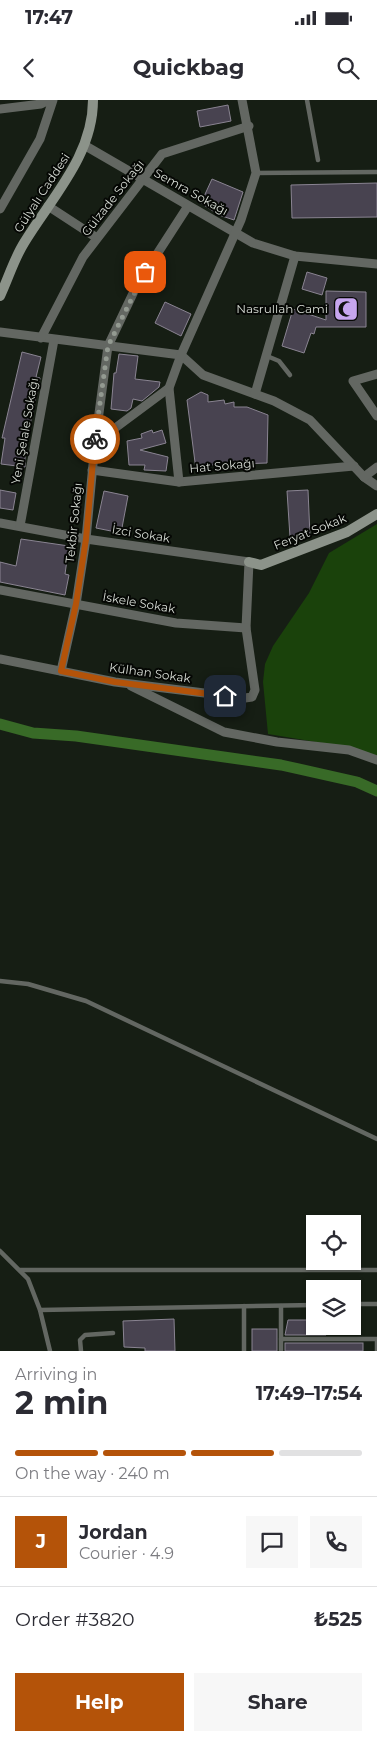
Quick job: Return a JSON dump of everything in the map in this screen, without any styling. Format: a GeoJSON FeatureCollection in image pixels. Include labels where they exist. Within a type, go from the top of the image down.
{"type":"FeatureCollection","features":[{"type":"Feature","properties":{"kind":"street"},"geometry":{"type":"LineString","coordinates":[[0,108],[23,103],[41,104],[51,100]]}},
{"type":"Feature","properties":{"kind":"street"},"geometry":{"type":"LineString","coordinates":[[0,209],[40,139],[51,100]]}},
{"type":"Feature","properties":{"kind":"street","name":"Gülyalı Caddesi"},"geometry":{"type":"LineString","coordinates":[[0,296],[23,245],[82,154],[93,112],[93,100]]}},
{"type":"Feature","properties":{"kind":"street"},"geometry":{"type":"LineString","coordinates":[[179,482],[169,388],[181,355],[234,231],[241,220],[256,173],[249,126],[242,100]]}},
{"type":"Feature","properties":{"kind":"street","name":"Gülzade Sokağı"},"geometry":{"type":"LineString","coordinates":[[41,338],[82,256],[162,154],[249,126]]}},
{"type":"Feature","properties":{"kind":"street","name":"Semra Sokağı"},"geometry":{"type":"LineString","coordinates":[[84,145],[253,243],[295,256],[377,264]]}},
{"type":"Feature","properties":{"kind":"street"},"geometry":{"type":"LineString","coordinates":[[48,206],[97,238]]}},
{"type":"Feature","properties":{"kind":"street","name":"Tekbir Sokağı"},"geometry":{"type":"LineString","coordinates":[[61,671],[76,604],[86,539],[95,443],[108,346],[137,285],[188,206]]}},
{"type":"Feature","properties":{"kind":"street"},"geometry":{"type":"LineString","coordinates":[[255,394],[295,256]]}},
{"type":"Feature","properties":{"kind":"street"},"geometry":{"type":"LineString","coordinates":[[0,332],[181,355],[203,375],[255,394],[310,420],[364,477],[377,486]]}},
{"type":"Feature","properties":{"kind":"street","name":"Yeni Şelale Sokağı"},"geometry":{"type":"LineString","coordinates":[[20,526],[54,340]]}},
{"type":"Feature","properties":{"kind":"street"},"geometry":{"type":"LineString","coordinates":[[377,374],[353,381],[377,416]]}},
{"type":"Feature","properties":{"kind":"street"},"geometry":{"type":"LineString","coordinates":[[95,443],[169,388]]}},
{"type":"Feature","properties":{"kind":"street","name":"Hat Sokağı"},"geometry":{"type":"LineString","coordinates":[[92,470],[179,482],[354,466]]}},
{"type":"Feature","properties":{"kind":"street"},"geometry":{"type":"LineString","coordinates":[[364,477],[377,467]]}},
{"type":"Feature","properties":{"kind":"street","name":"Feryat Sokak"},"geometry":{"type":"LineString","coordinates":[[250,562],[261,565],[347,532],[377,514]]}},
{"type":"Feature","properties":{"kind":"street","name":"İzci Sokak"},"geometry":{"type":"LineString","coordinates":[[0,523],[86,539],[250,562]]}},
{"type":"Feature","properties":{"kind":"street","name":"Külhan Sokak"},"geometry":{"type":"LineString","coordinates":[[0,659],[126,683],[245,698],[252,697],[255,690],[254,675],[246,628],[250,562]]}},
{"type":"Feature","properties":{"kind":"street","name":"İskele Sokak"},"geometry":{"type":"LineString","coordinates":[[0,590],[176,623],[246,628]]}},
{"type":"Feature","properties":{"kind":"street"},"geometry":{"type":"LineString","coordinates":[[126,683],[224,732],[278,742],[349,750],[377,760]]}},
{"type":"Feature","properties":{"kind":"lane"},"geometry":{"type":"LineString","coordinates":[[307,100],[318,160]]}},
{"type":"Feature","properties":{"kind":"lane"},"geometry":{"type":"LineString","coordinates":[[256,173],[377,172]]}},
{"type":"Feature","properties":{"kind":"lane"},"geometry":{"type":"LineString","coordinates":[[267,356],[279,361],[287,368],[290,375]]}},
{"type":"Feature","properties":{"kind":"lane"},"geometry":{"type":"LineString","coordinates":[[0,982],[28,984],[86,1000],[377,1139]]}},
{"type":"Feature","properties":{"kind":"lane"},"geometry":{"type":"LineString","coordinates":[[0,1251],[28,1279],[40,1310],[50,1351]]}},
{"type":"Feature","properties":{"kind":"lane"},"geometry":{"type":"LineString","coordinates":[[20,1270],[377,1270]]}},
{"type":"Feature","properties":{"kind":"lane"},"geometry":{"type":"LineString","coordinates":[[361,1304],[377,1304]]}},
{"type":"Feature","properties":{"kind":"lane"},"geometry":{"type":"LineString","coordinates":[[40,1310],[306,1305]]}},
{"type":"Feature","properties":{"kind":"lane"},"geometry":{"type":"LineString","coordinates":[[244,1306],[244,1351]]}},
{"type":"Feature","properties":{"kind":"lane"},"geometry":{"type":"LineString","coordinates":[[281,1306],[281,1351]]}},
{"type":"Feature","properties":{"kind":"lane"},"geometry":{"type":"LineString","coordinates":[[82,1351],[80,1340],[85,1335],[113,1333]]}},
{"type":"Feature","properties":{"kind":"lane"},"geometry":{"type":"LineString","coordinates":[[281,1339],[377,1339],[377,1351]]}},
{"type":"Feature","properties":{"kind":"green space"},"geometry":{"type":"Polygon","coordinates":[[[377,524],[377,757],[334,745],[268,734],[263,682],[265,664],[273,646],[309,593],[329,553],[377,524]]]}},
{"type":"Feature","properties":{"kind":"building"},"geometry":{"type":"Polygon","coordinates":[[[228,105],[231,121],[200,127],[197,111],[228,105]]]}},
{"type":"Feature","properties":{"kind":"building"},"geometry":{"type":"Polygon","coordinates":[[[212,179],[243,192],[234,220],[219,215],[201,203],[212,179]]]}},
{"type":"Feature","properties":{"kind":"building"},"geometry":{"type":"Polygon","coordinates":[[[377,183],[377,217],[292,218],[291,185],[377,183]]]}},
{"type":"Feature","properties":{"kind":"building"},"geometry":{"type":"Polygon","coordinates":[[[307,272],[327,278],[322,295],[302,289],[307,272]]]}},
{"type":"Feature","properties":{"kind":"building"},"geometry":{"type":"Polygon","coordinates":[[[326,291],[366,292],[366,327],[316,327],[314,334],[311,333],[304,353],[282,346],[293,309],[326,320],[326,291]]]}},
{"type":"Feature","properties":{"kind":"building"},"geometry":{"type":"Polygon","coordinates":[[[165,302],[191,314],[181,336],[155,323],[165,302]]]}},
{"type":"Feature","properties":{"kind":"building"},"geometry":{"type":"Polygon","coordinates":[[[22,352],[41,357],[36,377],[40,378],[25,448],[25,467],[1,464],[5,438],[2,438],[22,352]]]}},
{"type":"Feature","properties":{"kind":"building"},"geometry":{"type":"Polygon","coordinates":[[[119,354],[138,356],[135,379],[160,382],[159,387],[142,401],[133,399],[131,408],[127,411],[111,409],[114,373],[116,373],[119,354]]]}},
{"type":"Feature","properties":{"kind":"building"},"geometry":{"type":"Polygon","coordinates":[[[201,392],[208,395],[208,402],[224,400],[225,404],[234,402],[234,407],[247,407],[268,415],[267,463],[208,465],[208,468],[196,470],[187,400],[201,392]]]}},
{"type":"Feature","properties":{"kind":"building"},"geometry":{"type":"Polygon","coordinates":[[[152,430],[153,433],[162,430],[166,443],[140,450],[168,457],[166,471],[144,470],[145,465],[129,465],[127,441],[142,438],[141,434],[152,430]]]}},
{"type":"Feature","properties":{"kind":"building"},"geometry":{"type":"Polygon","coordinates":[[[0,490],[16,493],[13,510],[0,508],[0,490]]]}},
{"type":"Feature","properties":{"kind":"building"},"geometry":{"type":"Polygon","coordinates":[[[308,490],[310,536],[290,537],[287,491],[308,490]]]}},
{"type":"Feature","properties":{"kind":"building"},"geometry":{"type":"Polygon","coordinates":[[[104,491],[128,496],[121,533],[96,528],[104,491]]]}},
{"type":"Feature","properties":{"kind":"building"},"geometry":{"type":"Polygon","coordinates":[[[21,539],[69,546],[65,574],[69,575],[65,595],[0,582],[0,562],[16,566],[21,539]]]}},
{"type":"Feature","properties":{"kind":"building"},"geometry":{"type":"Polygon","coordinates":[[[174,1319],[175,1351],[145,1351],[145,1348],[124,1347],[123,1321],[174,1319]]]}},
{"type":"Feature","properties":{"kind":"building"},"geometry":{"type":"Polygon","coordinates":[[[288,1320],[306,1320],[306,1335],[285,1335],[288,1320]]]}},
{"type":"Feature","properties":{"kind":"building"},"geometry":{"type":"Polygon","coordinates":[[[252,1329],[277,1329],[277,1351],[252,1351],[252,1329]]]}},
{"type":"Feature","properties":{"kind":"building"},"geometry":{"type":"Polygon","coordinates":[[[285,1343],[363,1343],[363,1351],[285,1351],[285,1343]]]}},
{"type":"Feature","properties":{"kind":"waterway"},"geometry":{"type":"LineString","coordinates":[[0,724],[33,733],[76,736],[281,765],[357,782],[377,791]]}},
{"type":"Feature","properties":{"kind":"way so far"},"geometry":{"type":"LineString","coordinates":[[95,439],[108,346],[145,272]]}},
{"type":"Feature","properties":{"kind":"place","name":"Nasrullah Cami"},"geometry":{"type":"Point","coordinates":[346,309]}},
{"type":"Feature","properties":{"kind":"route"},"geometry":{"type":"LineString","coordinates":[[95,439],[86,539],[76,604],[61,671],[115,682],[225,696]]}}]}
